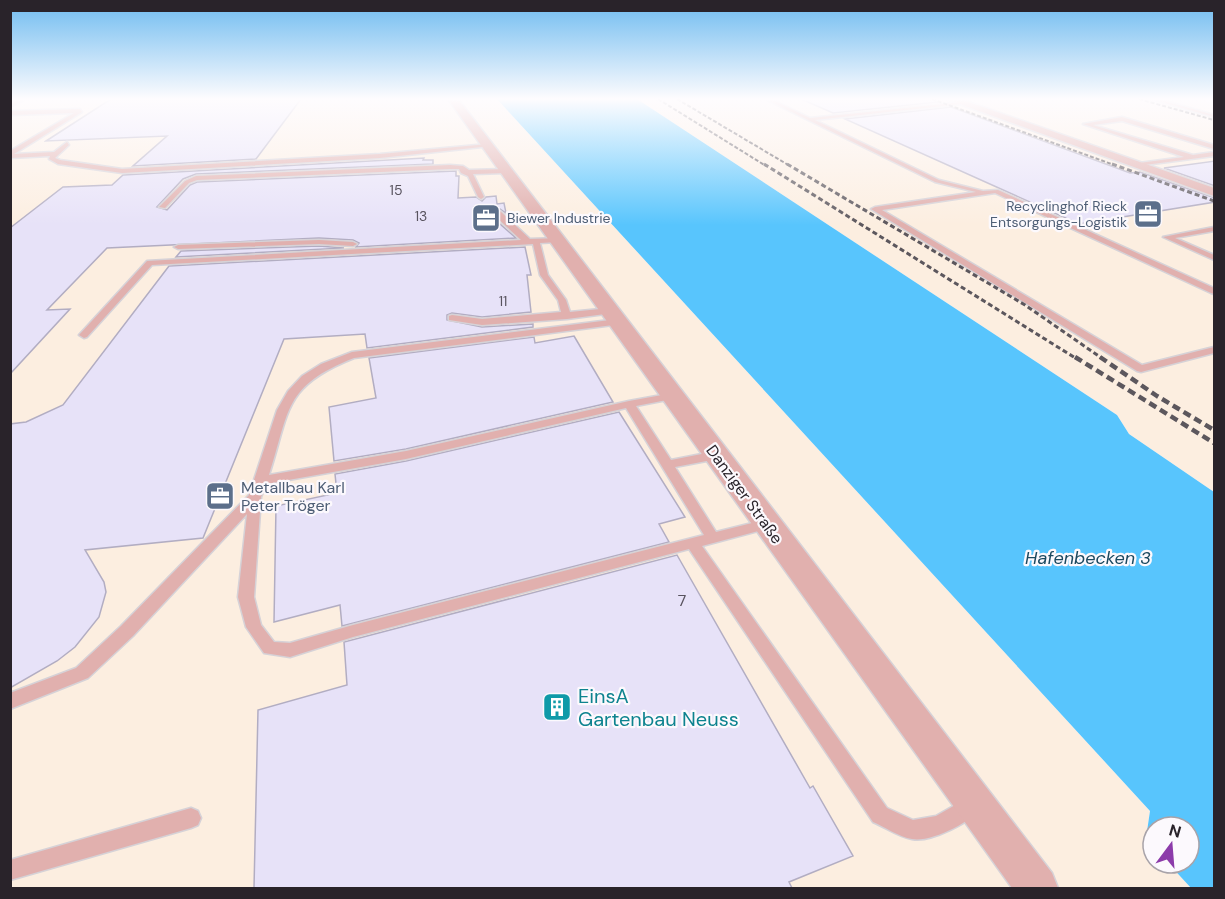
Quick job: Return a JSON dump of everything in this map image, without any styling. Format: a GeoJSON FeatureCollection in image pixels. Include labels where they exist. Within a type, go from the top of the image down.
{"type":"FeatureCollection","features":[{"type":"Feature","properties":{"kind":"street","name":"Danziger Straße"},"geometry":{"type":"LineString","coordinates":[[484,141],[506,171],[543,239],[614,317],[1037,888]]}},
{"type":"Feature","properties":{"kind":"street"},"geometry":{"type":"LineString","coordinates":[[1070,141],[1215,192]]}},
{"type":"Feature","properties":{"kind":"lane"},"geometry":{"type":"LineString","coordinates":[[10,155],[32,141]]}},
{"type":"Feature","properties":{"kind":"lane"},"geometry":{"type":"LineString","coordinates":[[855,141],[937,180],[982,193]]}},
{"type":"Feature","properties":{"kind":"lane"},"geometry":{"type":"LineString","coordinates":[[1140,141],[1192,157]]}},
{"type":"Feature","properties":{"kind":"lane"},"geometry":{"type":"LineString","coordinates":[[1195,141],[1215,147]]}},
{"type":"Feature","properties":{"kind":"lane"},"geometry":{"type":"LineString","coordinates":[[67,144],[51,158],[58,162],[122,171],[380,156],[488,146]]}},
{"type":"Feature","properties":{"kind":"lane"},"geometry":{"type":"LineString","coordinates":[[10,155],[56,154]]}},
{"type":"Feature","properties":{"kind":"lane"},"geometry":{"type":"LineString","coordinates":[[1139,165],[1215,154]]}},
{"type":"Feature","properties":{"kind":"lane"},"geometry":{"type":"LineString","coordinates":[[162,207],[187,182],[196,178],[450,167],[461,167],[467,172],[481,197]]}},
{"type":"Feature","properties":{"kind":"lane"},"geometry":{"type":"LineString","coordinates":[[456,173],[506,171]]}},
{"type":"Feature","properties":{"kind":"lane"},"geometry":{"type":"LineString","coordinates":[[1215,291],[996,191],[875,209],[1141,369],[1215,350]]}},
{"type":"Feature","properties":{"kind":"lane"},"geometry":{"type":"LineString","coordinates":[[497,213],[520,235],[543,239]]}},
{"type":"Feature","properties":{"kind":"lane"},"geometry":{"type":"LineString","coordinates":[[1215,229],[1167,237],[1215,258]]}},
{"type":"Feature","properties":{"kind":"lane"},"geometry":{"type":"LineString","coordinates":[[178,247],[319,242],[342,244],[520,235],[543,239]]}},
{"type":"Feature","properties":{"kind":"lane"},"geometry":{"type":"LineString","coordinates":[[543,239],[544,275],[562,300],[567,316]]}},
{"type":"Feature","properties":{"kind":"lane"},"geometry":{"type":"LineString","coordinates":[[84,335],[150,263],[543,239]]}},
{"type":"Feature","properties":{"kind":"lane"},"geometry":{"type":"LineString","coordinates":[[452,318],[482,322],[567,316],[614,317]]}},
{"type":"Feature","properties":{"kind":"lane"},"geometry":{"type":"LineString","coordinates":[[614,317],[352,355],[325,363],[300,381],[285,402],[255,497],[246,597],[254,627],[270,648],[290,650],[353,631],[768,524]]}},
{"type":"Feature","properties":{"kind":"lane"},"geometry":{"type":"LineString","coordinates":[[262,480],[406,454],[673,396]]}},
{"type":"Feature","properties":{"kind":"lane"},"geometry":{"type":"LineString","coordinates":[[629,404],[712,538]]}},
{"type":"Feature","properties":{"kind":"lane"},"geometry":{"type":"LineString","coordinates":[[667,465],[717,455]]}},
{"type":"Feature","properties":{"kind":"lane"},"geometry":{"type":"LineString","coordinates":[[10,701],[82,673],[127,632],[255,497]]}},
{"type":"Feature","properties":{"kind":"lane"},"geometry":{"type":"LineString","coordinates":[[692,543],[880,815],[913,830],[939,825],[975,804]]}},
{"type":"Feature","properties":{"kind":"lane"},"geometry":{"type":"LineString","coordinates":[[10,870],[191,818]]}},
{"type":"Feature","properties":{"kind":"shaded area"},"geometry":{"type":"Polygon","coordinates":[[[10,141],[535,141],[1150,811],[1149,815],[1141,815],[1141,875],[1179,875],[1191,888],[11,888],[10,141]]]}},
{"type":"Feature","properties":{"kind":"shaded area"},"geometry":{"type":"Polygon","coordinates":[[[701,141],[1214,141],[1214,492],[1129,434],[1117,415],[701,141]]]}},
{"type":"Feature","properties":{"kind":"water","name":"Hafenbecken 3"},"geometry":{"type":"Polygon","coordinates":[[[535,141],[701,141],[1117,415],[1129,434],[1214,492],[1214,888],[1191,888],[1179,875],[1201,875],[1201,815],[1149,815],[1150,811],[535,141]]]}},
{"type":"Feature","properties":{"kind":"building"},"geometry":{"type":"Polygon","coordinates":[[[161,141],[270,141],[256,159],[133,166],[161,141]]]}},
{"type":"Feature","properties":{"kind":"building"},"geometry":{"type":"Polygon","coordinates":[[[894,141],[1043,141],[1130,173],[1140,172],[1215,198],[1215,202],[1079,224],[894,141]]]}},
{"type":"Feature","properties":{"kind":"building"},"geometry":{"type":"Polygon","coordinates":[[[424,158],[423,160],[433,160],[433,164],[196,174],[183,179],[157,207],[167,210],[190,185],[197,182],[456,171],[456,176],[459,176],[458,198],[476,197],[482,201],[486,197],[496,196],[497,204],[504,203],[506,213],[500,209],[494,209],[492,217],[516,238],[356,247],[359,243],[353,240],[319,238],[107,248],[47,310],[70,309],[10,374],[10,228],[63,187],[112,185],[123,175],[424,158]]]}},
{"type":"Feature","properties":{"kind":"building"},"geometry":{"type":"Polygon","coordinates":[[[1215,161],[1215,186],[1164,168],[1215,161]]]}},
{"type":"Feature","properties":{"kind":"building"},"geometry":{"type":"Polygon","coordinates":[[[319,246],[344,248],[176,257],[181,251],[319,246]]]}},
{"type":"Feature","properties":{"kind":"building"},"geometry":{"type":"Polygon","coordinates":[[[525,247],[531,275],[527,275],[531,312],[482,317],[452,313],[447,315],[447,320],[482,327],[533,324],[533,327],[367,348],[365,334],[284,339],[203,538],[85,550],[104,582],[106,592],[99,617],[75,647],[57,661],[10,688],[10,424],[26,422],[63,405],[169,266],[525,247]]]}},
{"type":"Feature","properties":{"kind":"building"},"geometry":{"type":"Polygon","coordinates":[[[574,336],[613,402],[406,449],[334,461],[329,407],[376,398],[369,358],[534,337],[535,343],[574,336]]]}},
{"type":"Feature","properties":{"kind":"building"},"geometry":{"type":"Polygon","coordinates":[[[619,412],[685,517],[659,524],[669,542],[342,626],[340,605],[274,622],[276,506],[337,493],[335,474],[406,461],[619,412]]]}},
{"type":"Feature","properties":{"kind":"building"},"geometry":{"type":"Polygon","coordinates":[[[677,555],[810,788],[813,786],[853,856],[789,882],[792,888],[254,888],[258,710],[347,685],[344,642],[677,555]]]}},
{"type":"Feature","properties":{"kind":"railway"},"geometry":{"type":"LineString","coordinates":[[726,141],[766,166]]}},
{"type":"Feature","properties":{"kind":"railway"},"geometry":{"type":"LineString","coordinates":[[748,141],[790,166]]}},
{"type":"Feature","properties":{"kind":"railway"},"geometry":{"type":"LineString","coordinates":[[1048,141],[1117,166]]}},
{"type":"Feature","properties":{"kind":"railway"},"geometry":{"type":"LineString","coordinates":[[764,164],[1077,359]]}},
{"type":"Feature","properties":{"kind":"railway"},"geometry":{"type":"LineString","coordinates":[[787,164],[1025,305],[1103,359]]}},
{"type":"Feature","properties":{"kind":"railway"},"geometry":{"type":"LineString","coordinates":[[1112,164],[1214,201]]}},
{"type":"Feature","properties":{"kind":"railway"},"geometry":{"type":"LineString","coordinates":[[1075,357],[1214,443]]}},
{"type":"Feature","properties":{"kind":"railway"},"geometry":{"type":"LineString","coordinates":[[1100,357],[1157,396],[1214,430]]}},
{"type":"Feature","properties":{"kind":"place","name":"Recyclinghof Rieck Entsorgungs-Logistik"},"geometry":{"type":"Point","coordinates":[1148,214]}},
{"type":"Feature","properties":{"kind":"place","name":"Biewer Industrie"},"geometry":{"type":"Point","coordinates":[486,218]}},
{"type":"Feature","properties":{"kind":"place","name":"Metallbau Karl Peter Tröger"},"geometry":{"type":"Point","coordinates":[220,496]}},
{"type":"Feature","properties":{"kind":"place","name":"EinsA Gartenbau Neuss"},"geometry":{"type":"Point","coordinates":[557,707]}}]}
